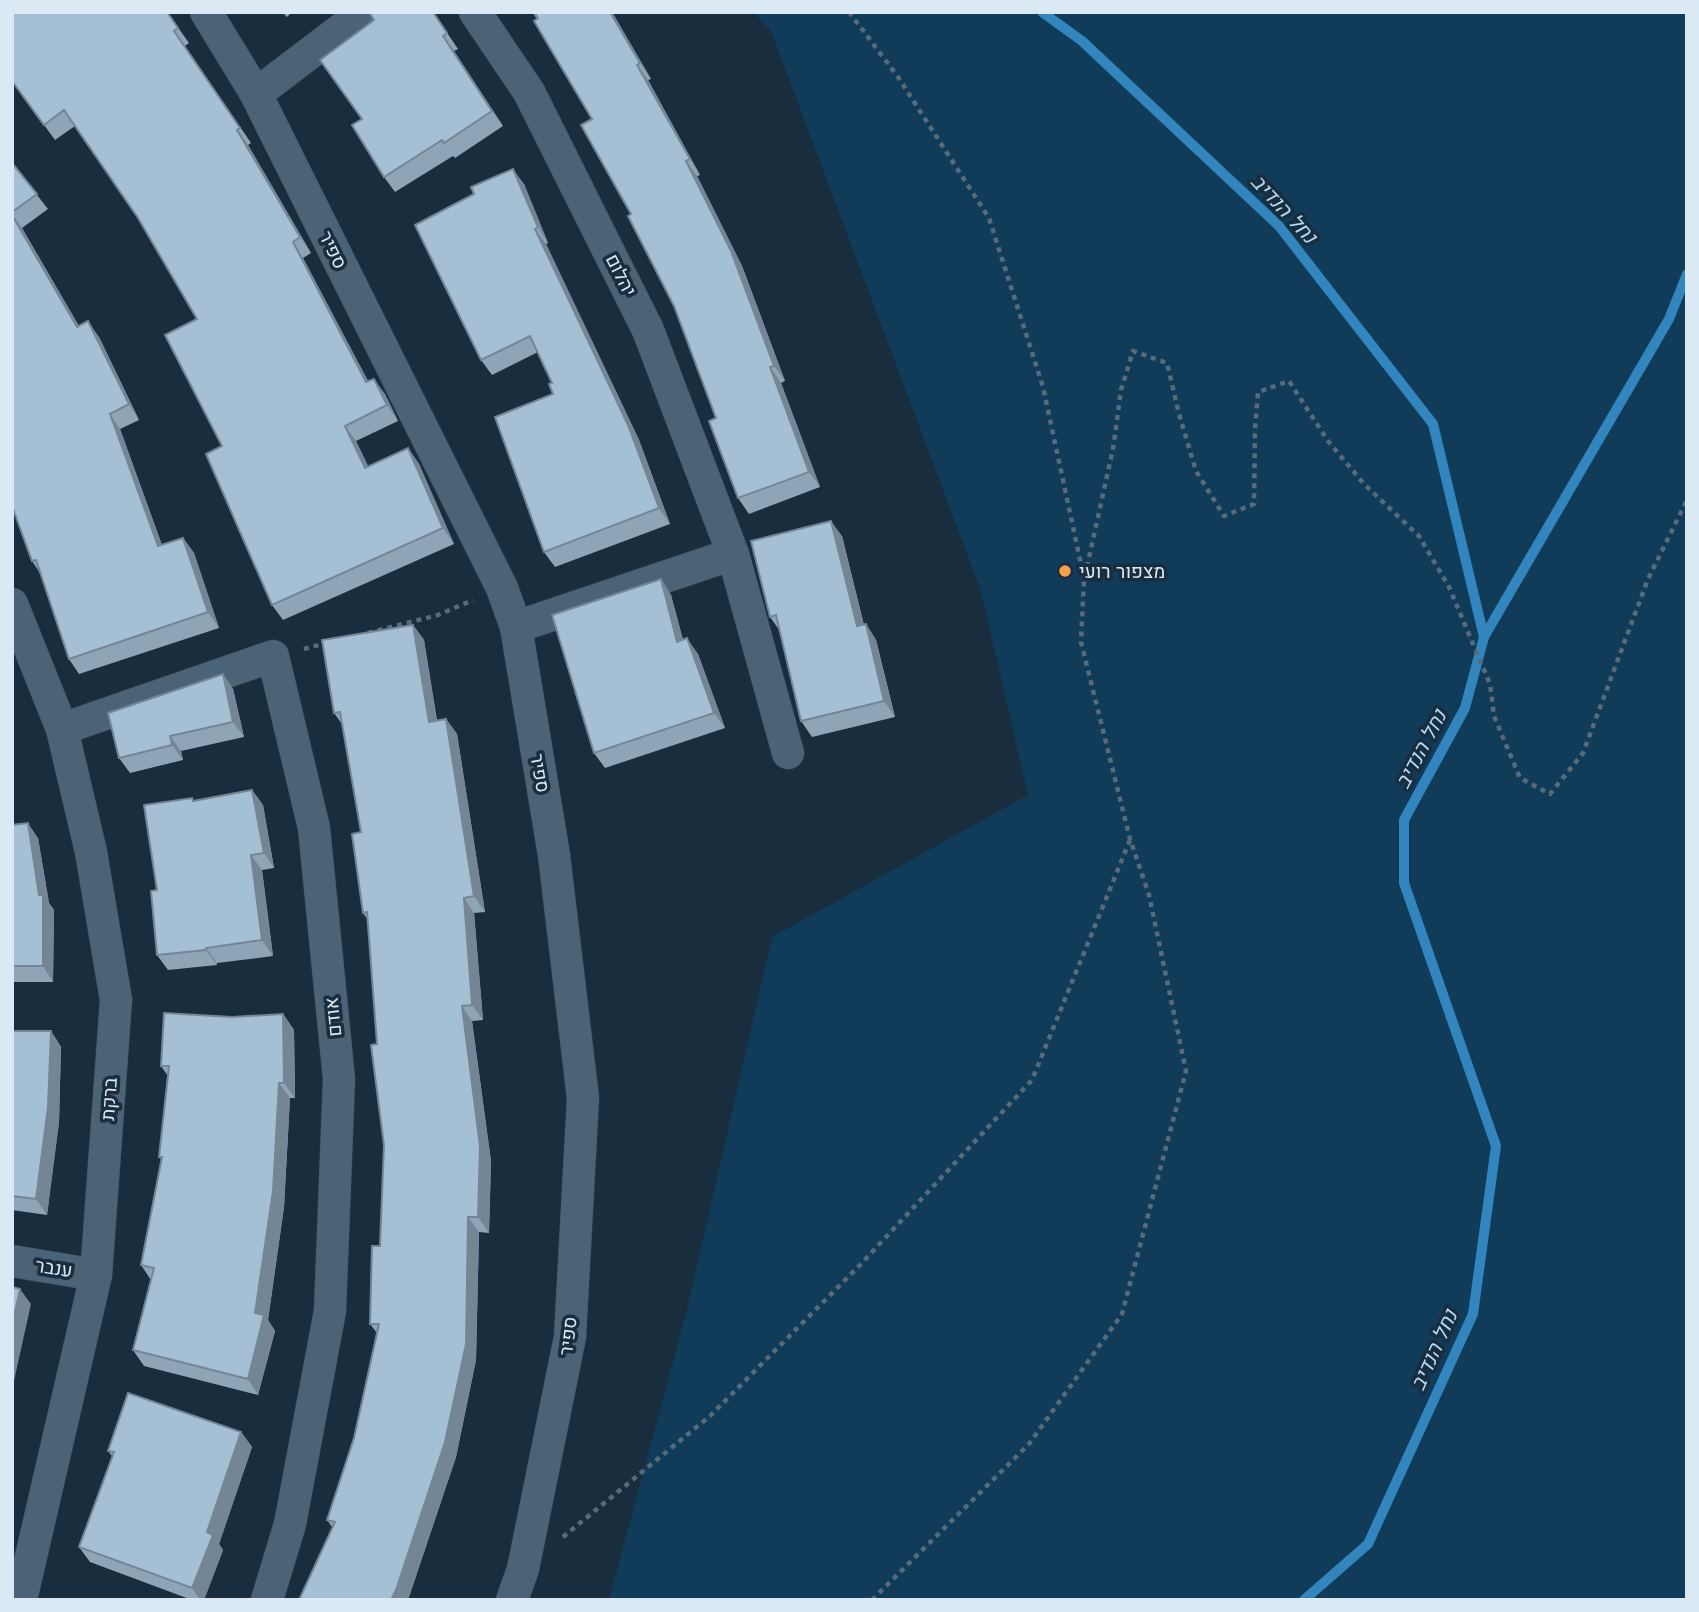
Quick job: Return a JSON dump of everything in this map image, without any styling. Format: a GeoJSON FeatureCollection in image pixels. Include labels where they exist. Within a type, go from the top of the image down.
{"type":"FeatureCollection","features":[{"type":"Feature","properties":{"kind":"street","name":"ספיר"},"geometry":{"type":"LineString","coordinates":[[206,12],[256,94],[502,588],[516,627],[554,855],[583,1098],[570,1337],[523,1569],[512,1600]]}},
{"type":"Feature","properties":{"kind":"street"},"geometry":{"type":"LineString","coordinates":[[256,94],[364,12]]}},
{"type":"Feature","properties":{"kind":"street","name":"יהלום"},"geometry":{"type":"LineString","coordinates":[[475,12],[529,92],[648,330],[733,554],[788,753]]}},
{"type":"Feature","properties":{"kind":"street"},"geometry":{"type":"LineString","coordinates":[[516,627],[733,554]]}},
{"type":"Feature","properties":{"kind":"street","name":"ברקת"},"geometry":{"type":"LineString","coordinates":[[12,604],[62,729],[91,852],[116,1000],[96,1275],[21,1600]]}},
{"type":"Feature","properties":{"kind":"street"},"geometry":{"type":"LineString","coordinates":[[62,729],[272,656]]}},
{"type":"Feature","properties":{"kind":"street","name":"אודם"},"geometry":{"type":"LineString","coordinates":[[267,1600],[290,1524],[330,1311],[339,1079],[314,828],[272,656]]}},
{"type":"Feature","properties":{"kind":"street","name":"ענבר"},"geometry":{"type":"LineString","coordinates":[[12,1261],[96,1275]]}},
{"type":"Feature","properties":{"kind":"path"},"geometry":{"type":"LineString","coordinates":[[849,12],[898,77],[989,218],[1043,387],[1084,580]]}},
{"type":"Feature","properties":{"kind":"path"},"geometry":{"type":"LineString","coordinates":[[872,1600],[1029,1444],[1122,1314],[1186,1072],[1149,895],[1130,839],[1081,642],[1084,580],[1113,449],[1121,390],[1133,351],[1167,363],[1196,471],[1224,516],[1254,503],[1258,392],[1289,381],[1328,441],[1346,463],[1364,484],[1419,536],[1449,587],[1490,684],[1493,716],[1520,778],[1550,794],[1583,753],[1648,579],[1687,500]]}},
{"type":"Feature","properties":{"kind":"path"},"geometry":{"type":"LineString","coordinates":[[362,634],[438,615]]}},
{"type":"Feature","properties":{"kind":"path"},"geometry":{"type":"LineString","coordinates":[[272,656],[336,641]]}},
{"type":"Feature","properties":{"kind":"path"},"geometry":{"type":"LineString","coordinates":[[523,1569],[710,1416],[860,1265],[1032,1080],[1130,839]]}},
{"type":"Feature","properties":{"kind":"shaded area"},"geometry":{"type":"Polygon","coordinates":[[[753,12],[1687,12],[1687,1600],[609,1600],[686,1314],[772,937],[1028,795],[981,591],[771,31],[753,12]]]}},
{"type":"Feature","properties":{"kind":"building"},"geometry":{"type":"Polygon","coordinates":[[[12,12],[167,12],[178,28],[174,31],[240,128],[237,130],[300,237],[293,242],[366,382],[374,379],[387,405],[345,426],[365,468],[408,448],[443,528],[272,605],[206,454],[222,446],[165,335],[197,319],[138,218],[64,110],[44,125],[12,81],[12,12]]]}},
{"type":"Feature","properties":{"kind":"building"},"geometry":{"type":"Polygon","coordinates":[[[369,12],[433,12],[447,33],[443,36],[492,111],[444,143],[442,140],[384,177],[352,125],[362,119],[320,60],[374,20],[369,12]]]}},
{"type":"Feature","properties":{"kind":"building"},"geometry":{"type":"Polygon","coordinates":[[[534,12],[610,12],[690,159],[686,161],[731,251],[774,366],[770,367],[809,472],[738,498],[709,421],[716,418],[674,306],[628,216],[631,214],[581,125],[592,119],[534,21],[538,18],[534,12]]]}},
{"type":"Feature","properties":{"kind":"building"},"geometry":{"type":"Polygon","coordinates":[[[12,163],[37,194],[12,212],[12,163]]]}},
{"type":"Feature","properties":{"kind":"building"},"geometry":{"type":"Polygon","coordinates":[[[513,169],[538,227],[535,229],[628,425],[659,508],[544,552],[495,417],[553,394],[549,384],[552,383],[530,336],[481,360],[415,225],[474,194],[471,187],[513,169]]]}},
{"type":"Feature","properties":{"kind":"building"},"geometry":{"type":"Polygon","coordinates":[[[12,215],[77,327],[88,321],[129,404],[110,414],[158,546],[183,538],[208,612],[69,659],[36,560],[32,561],[12,506],[12,215]]]}},
{"type":"Feature","properties":{"kind":"building"},"geometry":{"type":"Polygon","coordinates":[[[831,521],[857,626],[866,624],[884,701],[801,721],[776,615],[770,617],[751,541],[831,521]]]}},
{"type":"Feature","properties":{"kind":"building"},"geometry":{"type":"Polygon","coordinates":[[[661,579],[677,642],[687,638],[714,713],[594,753],[552,615],[661,579]]]}},
{"type":"Feature","properties":{"kind":"building"},"geometry":{"type":"Polygon","coordinates":[[[413,625],[429,722],[446,719],[474,896],[464,898],[472,1005],[462,1006],[480,1146],[478,1217],[468,1217],[466,1344],[445,1442],[391,1600],[299,1600],[335,1522],[327,1520],[354,1438],[379,1324],[370,1324],[372,1246],[380,1246],[384,1145],[371,1045],[377,1044],[367,912],[363,913],[352,834],[361,832],[340,712],[334,713],[322,640],[413,625]]]}},
{"type":"Feature","properties":{"kind":"building"},"geometry":{"type":"Polygon","coordinates":[[[223,674],[233,722],[170,736],[172,745],[119,758],[108,713],[223,674]]]}},
{"type":"Feature","properties":{"kind":"building"},"geometry":{"type":"Polygon","coordinates":[[[252,790],[264,853],[251,855],[262,940],[157,955],[151,891],[157,890],[144,805],[192,798],[193,801],[252,790]]]}},
{"type":"Feature","properties":{"kind":"building"},"geometry":{"type":"Polygon","coordinates":[[[28,823],[39,895],[43,895],[43,966],[12,966],[12,825],[28,823]]]}},
{"type":"Feature","properties":{"kind":"building"},"geometry":{"type":"Polygon","coordinates":[[[164,1013],[232,1017],[283,1014],[284,1083],[279,1083],[273,1191],[255,1313],[264,1315],[248,1379],[133,1350],[154,1268],[141,1265],[162,1157],[159,1157],[169,1066],[161,1066],[164,1013]]]}},
{"type":"Feature","properties":{"kind":"building"},"geometry":{"type":"Polygon","coordinates":[[[12,1031],[51,1031],[48,1107],[36,1199],[12,1196],[12,1031]]]}},
{"type":"Feature","properties":{"kind":"building"},"geometry":{"type":"Polygon","coordinates":[[[12,1287],[20,1289],[12,1325],[12,1287]]]}},
{"type":"Feature","properties":{"kind":"building"},"geometry":{"type":"Polygon","coordinates":[[[128,1393],[241,1432],[207,1532],[213,1535],[192,1588],[79,1547],[114,1452],[108,1451],[128,1393]]]}},
{"type":"Feature","properties":{"kind":"waterway","name":"נחל הנדיב"},"geometry":{"type":"LineString","coordinates":[[1042,12],[1082,41],[1279,226],[1433,424],[1484,637],[1465,708],[1404,820],[1404,883],[1496,1146],[1473,1314],[1368,1544],[1304,1600]]}},
{"type":"Feature","properties":{"kind":"waterway"},"geometry":{"type":"LineString","coordinates":[[1484,637],[1669,319],[1687,274]]}},
{"type":"Feature","properties":{"kind":"place","name":"מצפור רועי"},"geometry":{"type":"Point","coordinates":[1065,571]}}]}
